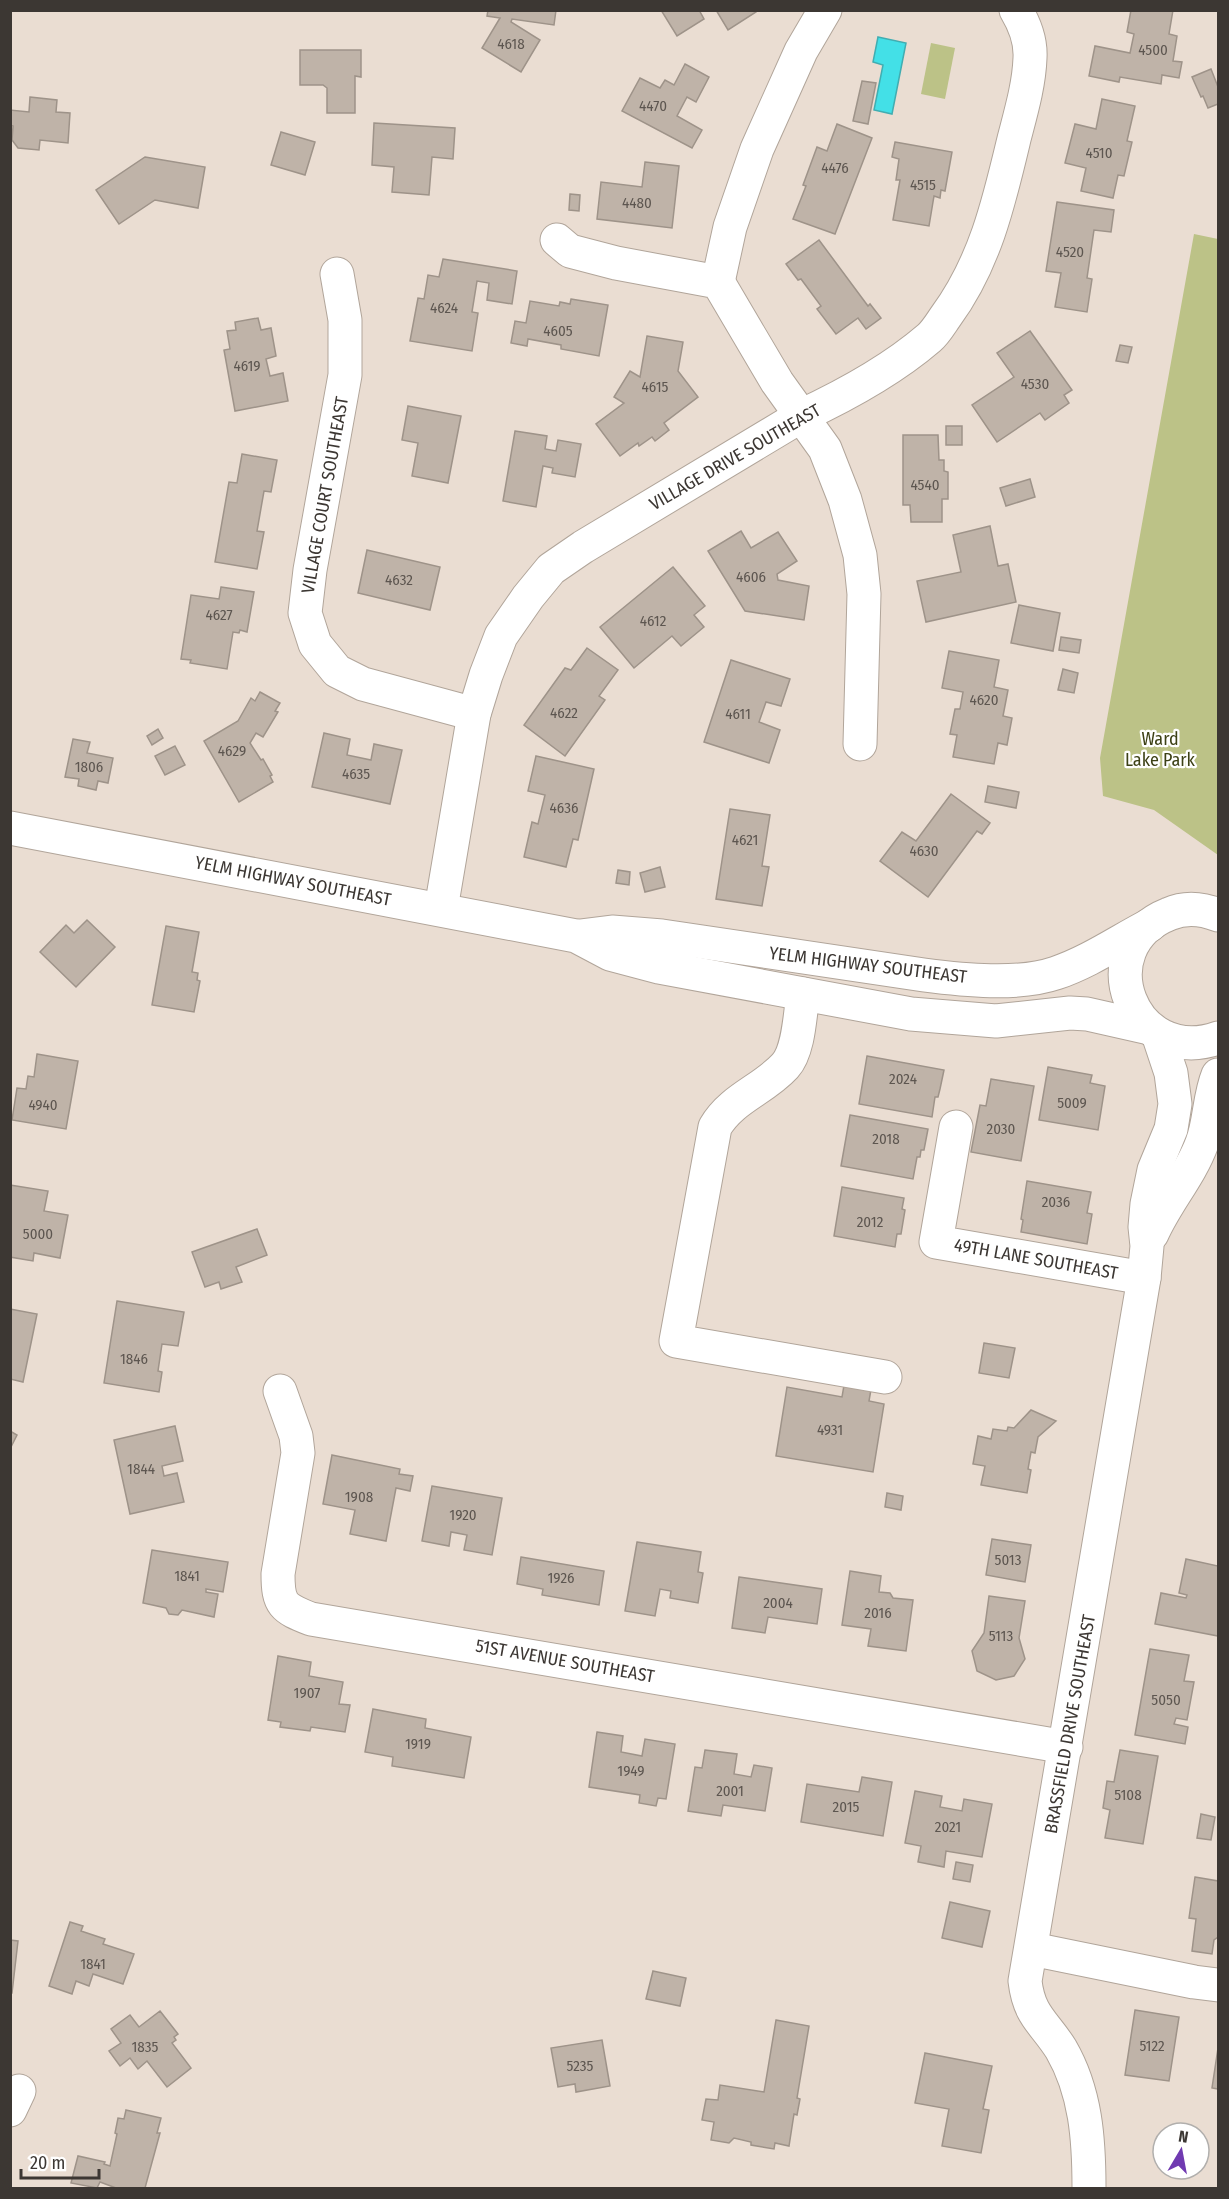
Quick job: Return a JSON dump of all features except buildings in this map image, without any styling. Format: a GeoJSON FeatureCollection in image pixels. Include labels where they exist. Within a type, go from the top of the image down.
{"type":"FeatureCollection","features":[{"type":"Feature","properties":{"kind":"street"},"geometry":{"type":"LineString","coordinates":[[825,10],[801,51],[757,149],[730,228],[718,282],[777,382],[825,449],[845,500],[860,555],[864,594],[860,744]]}},
{"type":"Feature","properties":{"kind":"street","name":"VILLAGE DRIVE SOUTHEAST"},"geometry":{"type":"LineString","coordinates":[[441,909],[474,714],[486,675],[501,636],[551,569],[583,547],[801,416],[834,401],[886,369],[930,337],[954,304],[975,268],[990,234],[1027,86],[1030,56],[1027,30],[1016,10]]}},
{"type":"Feature","properties":{"kind":"street"},"geometry":{"type":"LineString","coordinates":[[557,240],[570,251],[616,263],[718,282]]}},
{"type":"Feature","properties":{"kind":"street","name":"VILLAGE COURT SOUTHEAST"},"geometry":{"type":"LineString","coordinates":[[337,274],[345,320],[345,375],[310,570],[305,613],[315,644],[337,671],[363,684],[474,714]]}},
{"type":"Feature","properties":{"kind":"street","name":"YELM HIGHWAY SOUTHEAST"},"geometry":{"type":"LineString","coordinates":[[10,828],[576,936],[610,954],[659,967],[911,1014],[996,1021],[1070,1012],[1154,1031],[1176,1042],[1191,1044],[1218,1038]]}},
{"type":"Feature","properties":{"kind":"street","name":"YELM HIGHWAY SOUTHEAST"},"geometry":{"type":"LineString","coordinates":[[576,936],[612,932],[662,936],[944,978],[1018,980],[1053,974],[1082,963],[1174,912],[1211,911]]}},
{"type":"Feature","properties":{"kind":"street"},"geometry":{"type":"LineString","coordinates":[[1150,925],[1131,947],[1126,961],[1125,976],[1126,991],[1131,1005],[1139,1017],[1154,1031]]}},
{"type":"Feature","properties":{"kind":"street"},"geometry":{"type":"LineString","coordinates":[[803,994],[794,1049],[786,1065],[723,1113],[716,1127],[676,1341],[885,1377]]}},
{"type":"Feature","properties":{"kind":"street","name":"BRASSFIELD DRIVE SOUTHEAST"},"geometry":{"type":"LineString","coordinates":[[1089,2188],[1089,2150],[1082,2097],[1061,2050],[1033,2013],[1027,1998],[1025,1981],[1144,1278],[1147,1204],[1154,1170],[1171,1129],[1175,1104],[1171,1073],[1154,1031]]}},
{"type":"Feature","properties":{"kind":"street","name":"BRASSFIELD DRIVE SOUTHEAST"},"geometry":{"type":"LineString","coordinates":[[1147,1246],[1159,1219],[1191,1168],[1203,1142],[1209,1106],[1218,1075]]}},
{"type":"Feature","properties":{"kind":"street","name":"49TH LANE SOUTHEAST"},"geometry":{"type":"LineString","coordinates":[[956,1127],[936,1242],[1144,1278]]}},
{"type":"Feature","properties":{"kind":"street","name":"51ST AVENUE SOUTHEAST"},"geometry":{"type":"LineString","coordinates":[[280,1391],[296,1436],[298,1454],[278,1574],[278,1594],[289,1610],[311,1619],[1066,1747]]}},
{"type":"Feature","properties":{"kind":"street"},"geometry":{"type":"LineString","coordinates":[[1032,1949],[1218,1985]]}},
{"type":"Feature","properties":{"kind":"green space"},"geometry":{"type":"Polygon","coordinates":[[[931,43],[955,48],[945,99],[921,94],[931,43]]]}},
{"type":"Feature","properties":{"kind":"green space","name":"Ward Lake Park"},"geometry":{"type":"Polygon","coordinates":[[[1194,234],[1218,239],[1218,855],[1154,810],[1103,796],[1100,758],[1194,234]]]}},
{"type":"Feature","properties":{"kind":"water"},"geometry":{"type":"Polygon","coordinates":[[[878,37],[906,43],[892,114],[874,110],[883,65],[873,62],[878,37]]]}}]}
